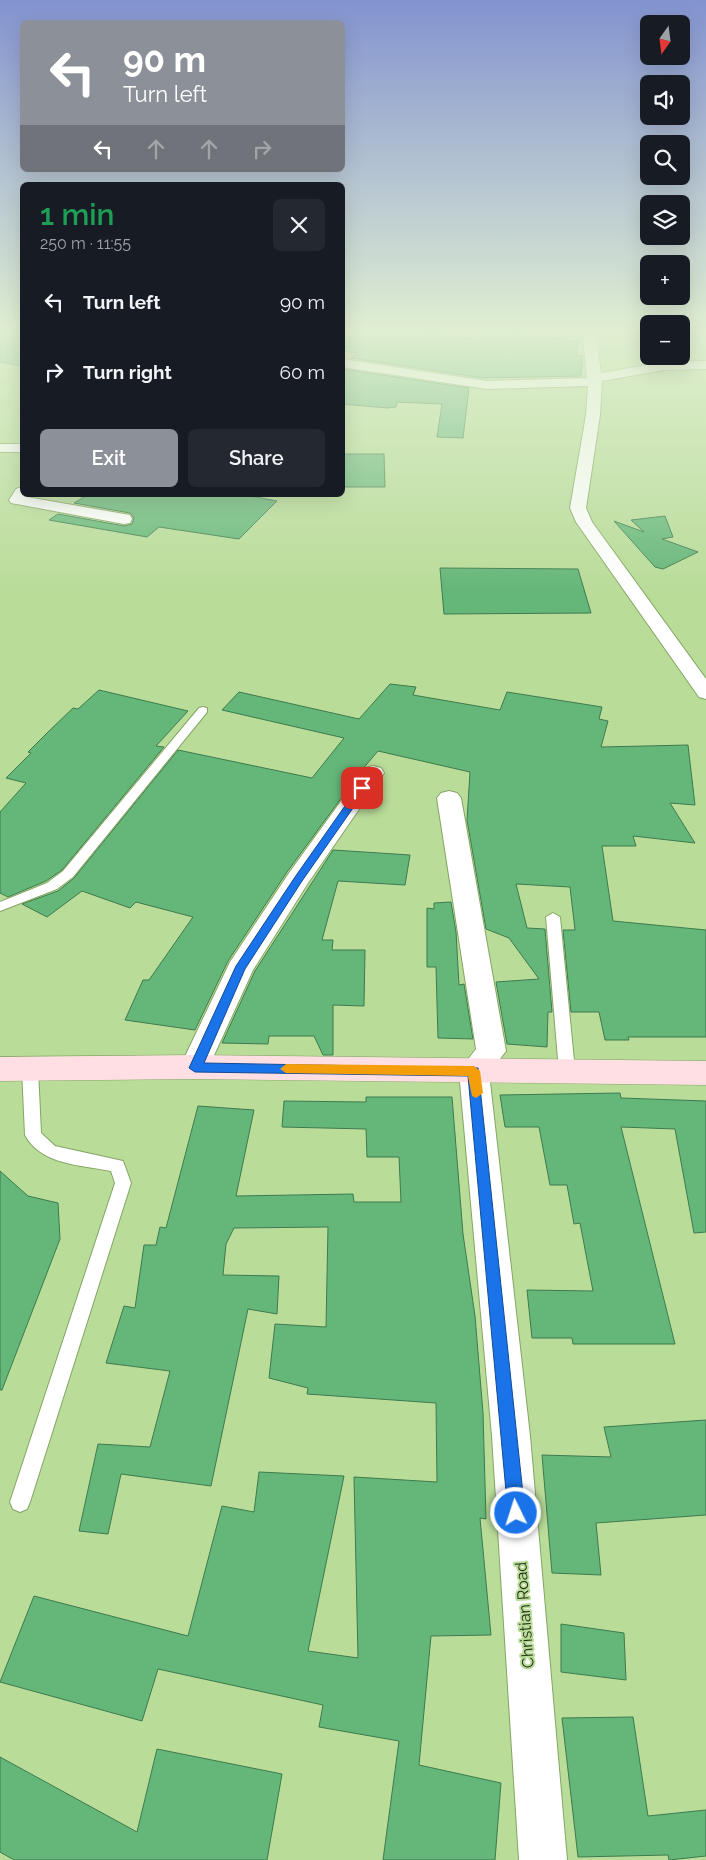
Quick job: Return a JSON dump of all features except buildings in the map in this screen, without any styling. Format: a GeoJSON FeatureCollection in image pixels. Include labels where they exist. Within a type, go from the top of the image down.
{"type":"FeatureCollection","features":[{"type":"Feature","properties":{"kind":"street"},"geometry":{"type":"LineString","coordinates":[[592,418],[590,445],[578,508],[584,522],[706,693]]}},
{"type":"Feature","properties":{"kind":"street"},"geometry":{"type":"LineString","coordinates":[[0,448],[20,448]]}},
{"type":"Feature","properties":{"kind":"street"},"geometry":{"type":"LineString","coordinates":[[20,495],[17,500],[124,519]]}},
{"type":"Feature","properties":{"kind":"street"},"geometry":{"type":"LineString","coordinates":[[195,1068],[240,969],[298,879],[373,773]]}},
{"type":"Feature","properties":{"kind":"street"},"geometry":{"type":"LineString","coordinates":[[449,798],[491,1051],[474,1071]]}},
{"type":"Feature","properties":{"kind":"street"},"geometry":{"type":"LineString","coordinates":[[15,1069],[195,1068],[706,1073]]}},
{"type":"Feature","properties":{"kind":"street","name":"Christian Road"},"geometry":{"type":"LineString","coordinates":[[474,1071],[511,1436],[543,1860]]}},
{"type":"Feature","properties":{"kind":"lane"},"geometry":{"type":"LineString","coordinates":[[0,907],[52,886],[68,874],[203,710]]}},
{"type":"Feature","properties":{"kind":"lane"},"geometry":{"type":"LineString","coordinates":[[553,917],[567,1071]]}},
{"type":"Feature","properties":{"kind":"lane"},"geometry":{"type":"LineString","coordinates":[[15,1069],[33,1136],[50,1152],[117,1166],[124,1183],[20,1502]]}},
{"type":"Feature","properties":{"kind":"slow traffic"},"geometry":{"type":"LineString","coordinates":[[286,1069],[474,1071],[476,1093]]}},
{"type":"Feature","properties":{"kind":"route"},"geometry":{"type":"LineString","coordinates":[[362,788],[298,879],[240,969],[195,1068],[474,1071],[511,1436],[516,1513]]}}]}
